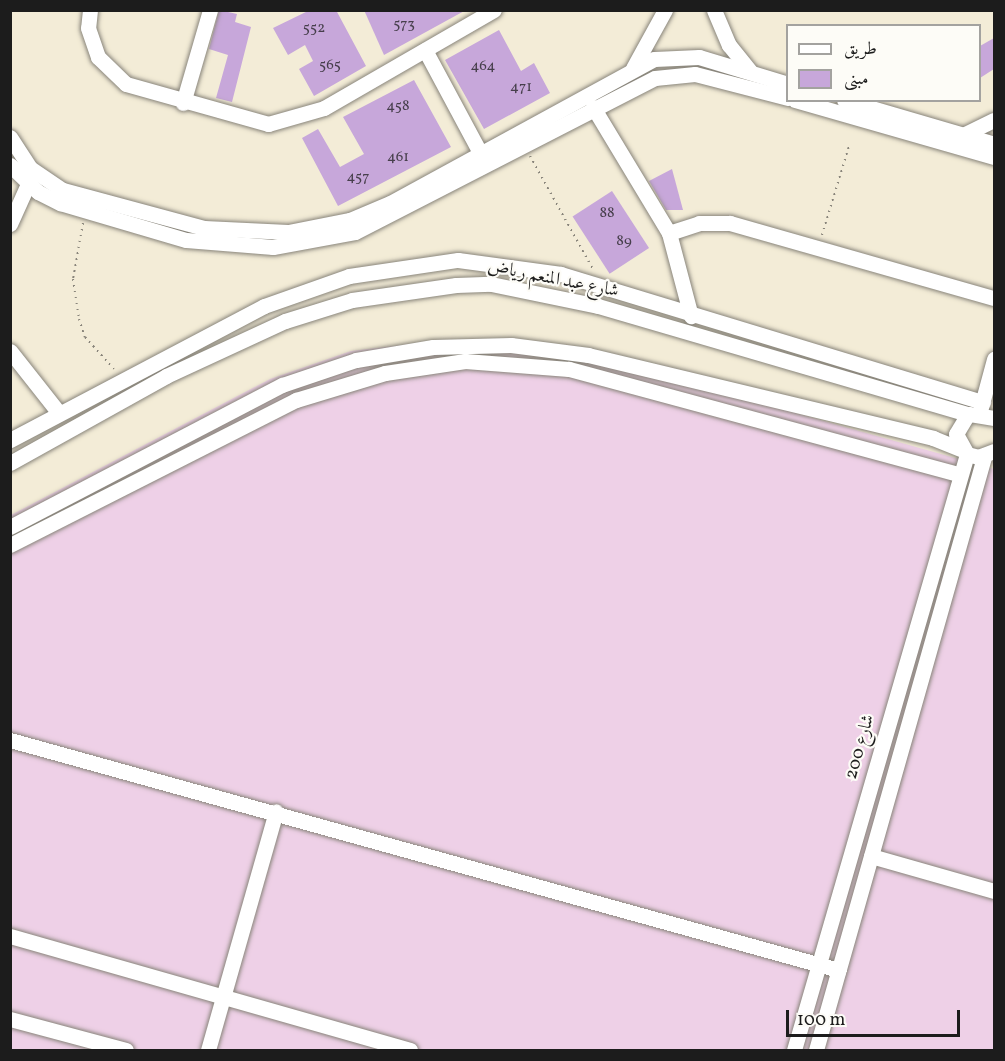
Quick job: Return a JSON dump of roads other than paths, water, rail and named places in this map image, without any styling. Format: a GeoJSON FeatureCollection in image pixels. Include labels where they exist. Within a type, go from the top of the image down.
{"type":"FeatureCollection","features":[{"type":"Feature","properties":{"kind":"street"},"geometry":{"type":"LineString","coordinates":[[90,10],[93,48],[110,72],[134,88],[254,124],[290,121],[324,108],[494,10]]}},
{"type":"Feature","properties":{"kind":"street"},"geometry":{"type":"LineString","coordinates":[[183,103],[210,10]]}},
{"type":"Feature","properties":{"kind":"street"},"geometry":{"type":"LineString","coordinates":[[632,68],[665,10]]}},
{"type":"Feature","properties":{"kind":"street"},"geometry":{"type":"LineString","coordinates":[[714,10],[729,45],[751,81]]}},
{"type":"Feature","properties":{"kind":"street"},"geometry":{"type":"LineString","coordinates":[[425,50],[483,159]]}},
{"type":"Feature","properties":{"kind":"street"},"geometry":{"type":"LineString","coordinates":[[10,165],[28,184],[85,210],[208,244],[294,246],[355,232],[483,159],[632,68],[688,55],[786,97]]}},
{"type":"Feature","properties":{"kind":"street"},"geometry":{"type":"LineString","coordinates":[[10,137],[30,168],[63,190],[183,224],[246,233],[288,232],[350,220],[483,159],[524,146],[593,107],[674,74],[786,84]]}},
{"type":"Feature","properties":{"kind":"street"},"geometry":{"type":"LineString","coordinates":[[802,102],[994,157]]}},
{"type":"Feature","properties":{"kind":"street"},"geometry":{"type":"LineString","coordinates":[[851,102],[994,144]]}},
{"type":"Feature","properties":{"kind":"street"},"geometry":{"type":"LineString","coordinates":[[593,107],[669,233],[691,316]]}},
{"type":"Feature","properties":{"kind":"street"},"geometry":{"type":"LineString","coordinates":[[963,135],[994,120]]}},
{"type":"Feature","properties":{"kind":"street"},"geometry":{"type":"LineString","coordinates":[[10,224],[28,184]]}},
{"type":"Feature","properties":{"kind":"street"},"geometry":{"type":"LineString","coordinates":[[669,233],[699,223],[730,223],[994,298]]}},
{"type":"Feature","properties":{"kind":"street"},"geometry":{"type":"LineString","coordinates":[[10,440],[122,378],[264,306],[376,269],[484,259],[603,288],[985,411]]}},
{"type":"Feature","properties":{"kind":"street","name":"شارع عبد المنعم رياض"},"geometry":{"type":"LineString","coordinates":[[10,463],[166,376],[285,321],[352,300],[456,285],[491,285],[598,306],[985,411]]}},
{"type":"Feature","properties":{"kind":"street"},"geometry":{"type":"LineString","coordinates":[[10,527],[282,385],[356,360],[433,346],[511,345],[588,355],[933,438],[990,461],[871,856],[816,1050]]}},
{"type":"Feature","properties":{"kind":"street"},"geometry":{"type":"LineString","coordinates":[[10,351],[59,413]]}},
{"type":"Feature","properties":{"kind":"street"},"geometry":{"type":"LineString","coordinates":[[965,452],[956,434],[985,411],[994,359]]}},
{"type":"Feature","properties":{"kind":"street"},"geometry":{"type":"LineString","coordinates":[[10,545],[286,404],[385,373],[465,361],[568,369],[959,474]]}},
{"type":"Feature","properties":{"kind":"street","name":"شارع 200"},"geometry":{"type":"LineString","coordinates":[[794,1050],[965,452]]}},
{"type":"Feature","properties":{"kind":"street"},"geometry":{"type":"LineString","coordinates":[[10,740],[839,970]]}},
{"type":"Feature","properties":{"kind":"street"},"geometry":{"type":"LineString","coordinates":[[208,1050],[276,812]]}},
{"type":"Feature","properties":{"kind":"street"},"geometry":{"type":"LineString","coordinates":[[871,856],[994,891]]}},
{"type":"Feature","properties":{"kind":"street"},"geometry":{"type":"LineString","coordinates":[[10,936],[410,1050]]}},
{"type":"Feature","properties":{"kind":"street"},"geometry":{"type":"LineString","coordinates":[[10,1019],[126,1050]]}}]}
